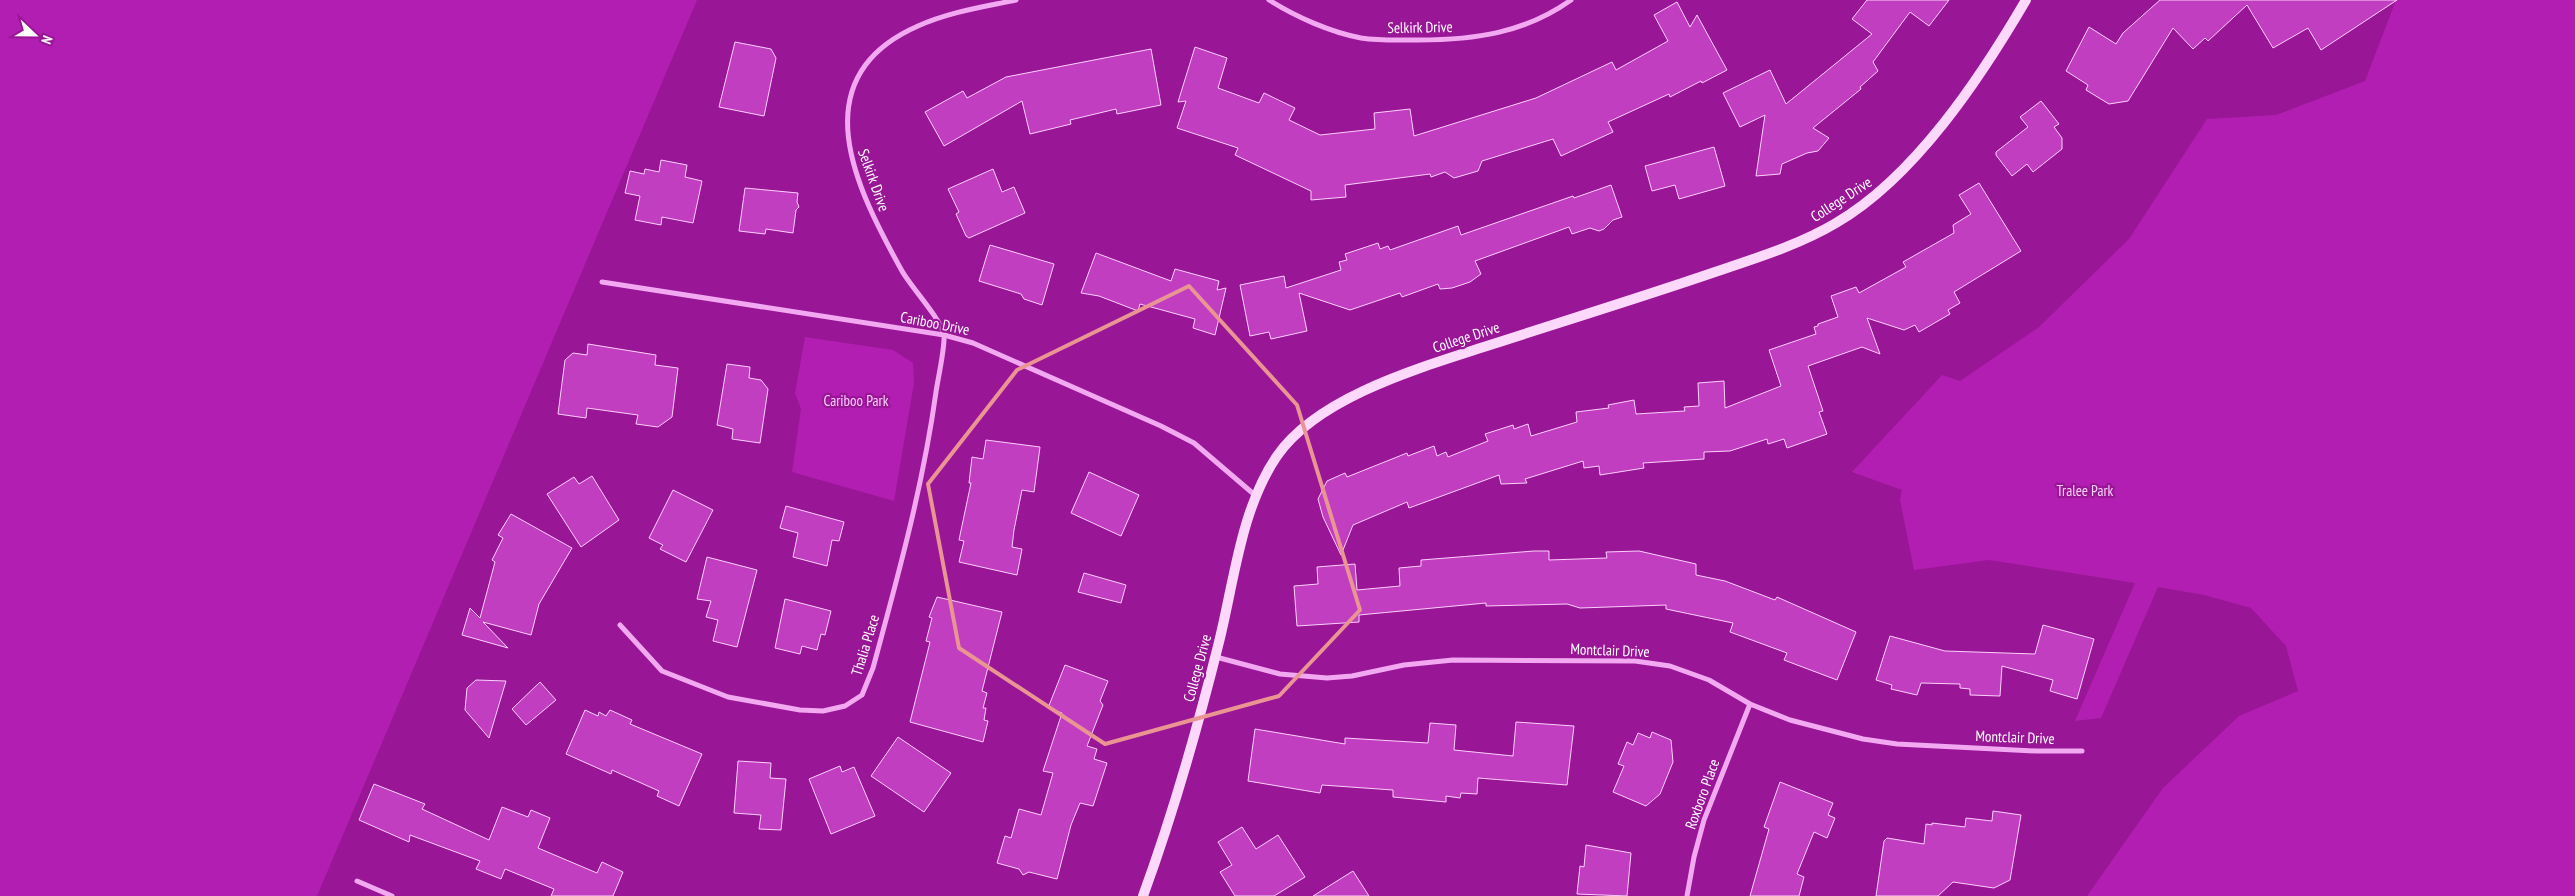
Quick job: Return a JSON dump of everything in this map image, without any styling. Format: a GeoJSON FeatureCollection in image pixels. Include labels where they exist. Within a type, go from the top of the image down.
{"type":"FeatureCollection","features":[{"type":"Feature","properties":{"kind":"street","name":"Selkirk Drive"},"geometry":{"type":"LineString","coordinates":[[944,335],[926,303],[904,275],[876,222],[859,184],[847,140],[847,113],[850,99],[866,66],[886,46],[904,33],[949,15],[1016,0]]}},
{"type":"Feature","properties":{"kind":"street","name":"Selkirk Drive"},"geometry":{"type":"LineString","coordinates":[[1270,0],[1288,12],[1336,30],[1359,37],[1383,40],[1436,40],[1490,36],[1534,22],[1571,0]]}},
{"type":"Feature","properties":{"kind":"street","name":"College Drive"},"geometry":{"type":"LineString","coordinates":[[1143,896],[1185,766],[1216,657],[1245,532],[1256,496],[1275,458],[1289,441],[1306,426],[1346,401],[1418,368],[1740,263],[1815,234],[1844,218],[1881,192],[1920,152],[1957,105],[2026,0]]}},
{"type":"Feature","properties":{"kind":"street","name":"Cariboo Drive"},"geometry":{"type":"LineString","coordinates":[[602,282],[944,335],[973,342],[1194,443],[1256,496]]}},
{"type":"Feature","properties":{"kind":"street","name":"Thalia Place"},"geometry":{"type":"LineString","coordinates":[[620,625],[662,671],[728,697],[800,710],[823,711],[845,706],[862,695],[873,668],[920,487],[930,435],[944,335]]}},
{"type":"Feature","properties":{"kind":"street","name":"Montclair Drive"},"geometry":{"type":"LineString","coordinates":[[1216,657],[1280,674],[1327,678],[1352,676],[1428,661],[1635,661],[1670,666],[1709,680],[1750,704],[1827,731],[1897,744],[2036,752],[2082,751]]}},
{"type":"Feature","properties":{"kind":"street","name":"Roxboro Place"},"geometry":{"type":"LineString","coordinates":[[1687,896],[1704,820],[1750,704]]}},
{"type":"Feature","properties":{"kind":"street"},"geometry":{"type":"LineString","coordinates":[[357,881],[392,896]]}},
{"type":"Feature","properties":{"kind":"highlighted area"},"geometry":{"type":"Polygon","coordinates":[[[1189,286],[1297,405],[1360,610],[1279,696],[1105,744],[959,648],[928,484],[1017,370],[1189,286]]]}},
{"type":"Feature","properties":{"kind":"green space"},"geometry":{"type":"Polygon","coordinates":[[[0,0],[697,0],[317,896],[0,896],[0,0]]]}},
{"type":"Feature","properties":{"kind":"green space","name":"Tralee Park"},"geometry":{"type":"Polygon","coordinates":[[[2396,0],[2575,0],[2575,896],[2087,896],[2163,788],[2239,716],[2298,691],[2286,646],[2251,608],[2204,595],[2158,587],[2101,718],[2075,721],[2135,583],[1989,560],[1914,570],[1900,500],[1902,490],[1852,472],[1942,375],[1960,381],[2039,327],[2129,239],[2207,119],[2276,115],[2365,81],[2396,0]]]}},
{"type":"Feature","properties":{"kind":"green space","name":"Cariboo Park"},"geometry":{"type":"Polygon","coordinates":[[[805,337],[893,350],[913,363],[914,383],[894,501],[792,472],[801,409],[795,393],[805,337]]]}},
{"type":"Feature","properties":{"kind":"building"},"geometry":{"type":"Polygon","coordinates":[[[1867,0],[1949,0],[1929,26],[1910,12],[1873,62],[1878,71],[1860,87],[1861,89],[1813,128],[1829,138],[1818,151],[1807,153],[1782,164],[1780,174],[1756,176],[1765,115],[1740,127],[1723,93],[1770,70],[1786,104],[1872,34],[1852,19],[1867,0]]]}},
{"type":"Feature","properties":{"kind":"building"},"geometry":{"type":"Polygon","coordinates":[[[2160,0],[2397,0],[2321,50],[2308,28],[2273,48],[2247,5],[2208,41],[2205,38],[2193,49],[2173,28],[2128,101],[2109,104],[2086,90],[2088,85],[2066,71],[2089,27],[2116,44],[2123,33],[2160,0]]]}},
{"type":"Feature","properties":{"kind":"building"},"geometry":{"type":"Polygon","coordinates":[[[1677,2],[1690,27],[1697,15],[1727,70],[1670,97],[1669,94],[1608,122],[1613,132],[1561,156],[1553,139],[1482,161],[1478,171],[1454,178],[1445,172],[1431,177],[1430,174],[1345,185],[1346,197],[1311,200],[1311,191],[1235,155],[1238,148],[1177,128],[1186,101],[1178,102],[1195,47],[1227,58],[1218,88],[1259,103],[1264,93],[1295,108],[1289,120],[1320,135],[1375,129],[1374,113],[1410,109],[1414,136],[1536,98],[1612,62],[1616,70],[1668,41],[1654,15],[1677,2]]]}},
{"type":"Feature","properties":{"kind":"building"},"geometry":{"type":"Polygon","coordinates":[[[735,42],[771,49],[776,58],[764,116],[719,107],[735,42]]]}},
{"type":"Feature","properties":{"kind":"building"},"geometry":{"type":"Polygon","coordinates":[[[1151,49],[1161,105],[1117,114],[1116,109],[1070,120],[1071,124],[1030,134],[1022,101],[944,146],[925,112],[963,91],[967,98],[1006,77],[1151,49]]]}},
{"type":"Feature","properties":{"kind":"building"},"geometry":{"type":"Polygon","coordinates":[[[2041,101],[2059,124],[2054,127],[2062,138],[2062,149],[2033,172],[2027,164],[2012,176],[1996,155],[1996,152],[2028,127],[2020,117],[2041,101]]]}},
{"type":"Feature","properties":{"kind":"building"},"geometry":{"type":"Polygon","coordinates":[[[1714,147],[1725,186],[1679,199],[1675,185],[1652,191],[1645,166],[1714,147]]]}},
{"type":"Feature","properties":{"kind":"building"},"geometry":{"type":"Polygon","coordinates":[[[661,160],[687,165],[685,177],[702,181],[693,223],[662,217],[661,225],[635,220],[640,196],[625,193],[630,171],[644,174],[645,169],[659,172],[661,160]]]}},
{"type":"Feature","properties":{"kind":"building"},"geometry":{"type":"Polygon","coordinates":[[[993,169],[1002,192],[1014,187],[1025,213],[969,238],[966,236],[956,214],[959,212],[948,189],[993,169]]]}},
{"type":"Feature","properties":{"kind":"building"},"geometry":{"type":"Polygon","coordinates":[[[1979,183],[2021,251],[1954,292],[1960,303],[1948,310],[1950,314],[1919,332],[1915,325],[1904,330],[1867,318],[1880,354],[1862,347],[1808,366],[1823,411],[1819,412],[1827,434],[1787,448],[1784,439],[1768,444],[1767,439],[1730,451],[1704,452],[1704,459],[1643,463],[1644,468],[1600,475],[1599,466],[1584,468],[1583,461],[1525,479],[1527,483],[1501,484],[1499,475],[1409,508],[1407,502],[1353,525],[1341,555],[1323,517],[1318,499],[1327,481],[1345,473],[1347,477],[1407,453],[1408,456],[1434,446],[1437,456],[1446,452],[1448,457],[1488,441],[1485,434],[1513,425],[1514,429],[1528,424],[1531,436],[1577,422],[1576,412],[1609,408],[1608,405],[1634,400],[1636,414],[1685,411],[1684,407],[1699,406],[1698,383],[1724,381],[1725,408],[1781,386],[1769,350],[1816,334],[1814,327],[1838,317],[1831,296],[1856,287],[1859,293],[1906,267],[1903,262],[1954,233],[1953,225],[1971,214],[1959,195],[1979,183]]]}},
{"type":"Feature","properties":{"kind":"building"},"geometry":{"type":"Polygon","coordinates":[[[1611,185],[1622,217],[1613,220],[1604,229],[1599,231],[1590,228],[1572,234],[1569,227],[1475,261],[1481,274],[1470,282],[1452,288],[1440,289],[1438,284],[1402,297],[1400,293],[1350,310],[1299,293],[1307,331],[1271,339],[1269,332],[1250,336],[1240,285],[1284,276],[1286,288],[1341,270],[1339,262],[1347,260],[1345,254],[1378,243],[1380,249],[1388,246],[1390,250],[1458,226],[1461,235],[1573,196],[1574,198],[1611,185]]]}},
{"type":"Feature","properties":{"kind":"building"},"geometry":{"type":"Polygon","coordinates":[[[745,188],[798,193],[797,202],[799,207],[796,210],[793,233],[766,229],[765,234],[739,231],[745,188]]]}},
{"type":"Feature","properties":{"kind":"building"},"geometry":{"type":"Polygon","coordinates":[[[990,245],[1054,264],[1042,305],[1024,299],[1021,294],[979,281],[990,245]]]}},
{"type":"Feature","properties":{"kind":"building"},"geometry":{"type":"Polygon","coordinates":[[[1096,253],[1171,281],[1175,269],[1219,281],[1217,290],[1226,288],[1215,335],[1193,328],[1195,319],[1140,304],[1138,311],[1099,296],[1081,293],[1096,253]]]}},
{"type":"Feature","properties":{"kind":"building"},"geometry":{"type":"Polygon","coordinates":[[[588,344],[656,355],[655,365],[678,368],[672,417],[658,427],[636,424],[638,415],[587,408],[586,418],[558,414],[565,360],[573,353],[587,355],[588,344]]]}},
{"type":"Feature","properties":{"kind":"building"},"geometry":{"type":"Polygon","coordinates":[[[727,364],[750,367],[749,378],[761,380],[768,389],[760,443],[732,439],[733,429],[717,425],[727,364]]]}},
{"type":"Feature","properties":{"kind":"building"},"geometry":{"type":"Polygon","coordinates":[[[986,440],[1040,447],[1034,492],[1022,490],[1014,530],[1012,547],[1022,549],[1017,575],[959,562],[964,541],[959,540],[971,483],[969,483],[972,457],[983,459],[986,440]]]}},
{"type":"Feature","properties":{"kind":"building"},"geometry":{"type":"Polygon","coordinates":[[[1089,472],[1139,495],[1121,536],[1071,513],[1089,472]]]}},
{"type":"Feature","properties":{"kind":"building"},"geometry":{"type":"Polygon","coordinates":[[[592,476],[619,520],[581,547],[547,494],[574,477],[579,484],[592,476]]]}},
{"type":"Feature","properties":{"kind":"building"},"geometry":{"type":"Polygon","coordinates":[[[673,490],[713,510],[686,562],[660,549],[663,545],[649,538],[673,490]]]}},
{"type":"Feature","properties":{"kind":"building"},"geometry":{"type":"Polygon","coordinates":[[[786,506],[844,522],[839,541],[832,540],[827,566],[793,557],[798,533],[780,528],[786,506]]]}},
{"type":"Feature","properties":{"kind":"building"},"geometry":{"type":"Polygon","coordinates":[[[511,514],[572,548],[539,604],[531,635],[483,622],[508,648],[462,635],[470,608],[480,618],[495,562],[492,560],[503,538],[498,535],[511,514]]]}},
{"type":"Feature","properties":{"kind":"building"},"geometry":{"type":"Polygon","coordinates":[[[1549,551],[1549,560],[1607,558],[1606,552],[1639,551],[1696,564],[1696,575],[1725,581],[1775,600],[1777,597],[1856,632],[1837,680],[1784,660],[1787,653],[1730,632],[1733,623],[1666,609],[1666,605],[1580,608],[1567,604],[1486,606],[1486,603],[1359,615],[1359,622],[1297,626],[1294,586],[1318,584],[1317,567],[1355,564],[1357,590],[1400,586],[1399,568],[1421,566],[1421,560],[1549,551]]]}},
{"type":"Feature","properties":{"kind":"building"},"geometry":{"type":"Polygon","coordinates":[[[707,557],[757,570],[737,647],[713,641],[718,620],[706,617],[711,601],[697,599],[707,557]]]}},
{"type":"Feature","properties":{"kind":"building"},"geometry":{"type":"Polygon","coordinates":[[[1084,573],[1126,585],[1121,603],[1078,592],[1084,573]]]}},
{"type":"Feature","properties":{"kind":"building"},"geometry":{"type":"Polygon","coordinates":[[[937,597],[1002,612],[982,691],[987,693],[983,708],[986,708],[984,720],[988,721],[983,742],[910,722],[930,642],[926,641],[932,618],[929,617],[937,597]]]}},
{"type":"Feature","properties":{"kind":"building"},"geometry":{"type":"Polygon","coordinates":[[[785,599],[831,611],[825,635],[821,634],[817,650],[802,646],[800,654],[775,648],[785,599]]]}},
{"type":"Feature","properties":{"kind":"building"},"geometry":{"type":"Polygon","coordinates":[[[2043,625],[2094,639],[2077,699],[2050,691],[2053,680],[2002,666],[2000,696],[1970,695],[1970,689],[1960,688],[1960,684],[1921,683],[1917,695],[1891,689],[1892,685],[1876,680],[1890,636],[1945,651],[2035,654],[2043,625]]]}},
{"type":"Feature","properties":{"kind":"building"},"geometry":{"type":"Polygon","coordinates":[[[1065,665],[1108,681],[1100,701],[1103,705],[1087,746],[1097,749],[1094,759],[1107,763],[1093,806],[1080,803],[1071,825],[1057,879],[1029,872],[1023,875],[1019,869],[997,863],[1005,836],[1011,838],[1019,809],[1041,815],[1053,773],[1043,771],[1062,713],[1048,708],[1065,665]]]}},
{"type":"Feature","properties":{"kind":"building"},"geometry":{"type":"Polygon","coordinates":[[[476,680],[506,681],[489,738],[465,710],[467,688],[476,680]]]}},
{"type":"Feature","properties":{"kind":"building"},"geometry":{"type":"Polygon","coordinates":[[[540,682],[556,700],[526,725],[512,709],[540,682]]]}},
{"type":"Feature","properties":{"kind":"building"},"geometry":{"type":"Polygon","coordinates":[[[585,710],[598,716],[599,712],[606,716],[610,710],[632,720],[630,724],[702,754],[679,806],[657,796],[659,791],[612,770],[611,774],[566,754],[585,710]]]}},
{"type":"Feature","properties":{"kind":"building"},"geometry":{"type":"Polygon","coordinates":[[[1516,722],[1574,726],[1567,785],[1478,778],[1477,794],[1461,793],[1460,798],[1446,796],[1446,802],[1393,797],[1393,790],[1322,785],[1320,793],[1248,781],[1255,729],[1345,744],[1345,738],[1428,743],[1430,723],[1456,725],[1454,750],[1513,756],[1516,722]]]}},
{"type":"Feature","properties":{"kind":"building"},"geometry":{"type":"Polygon","coordinates":[[[1652,732],[1671,740],[1673,762],[1660,794],[1646,806],[1613,792],[1624,766],[1618,764],[1627,742],[1633,745],[1638,733],[1650,738],[1652,732]]]}},
{"type":"Feature","properties":{"kind":"building"},"geometry":{"type":"Polygon","coordinates":[[[898,737],[951,773],[924,812],[871,776],[898,737]]]}},
{"type":"Feature","properties":{"kind":"building"},"geometry":{"type":"Polygon","coordinates":[[[738,761],[771,763],[770,778],[786,779],[781,830],[759,829],[761,815],[734,813],[738,761]]]}},
{"type":"Feature","properties":{"kind":"building"},"geometry":{"type":"Polygon","coordinates":[[[840,766],[842,772],[854,767],[875,816],[831,834],[809,779],[840,766]]]}},
{"type":"Feature","properties":{"kind":"building"},"geometry":{"type":"Polygon","coordinates":[[[1780,782],[1833,803],[1828,815],[1835,818],[1827,838],[1814,832],[1797,874],[1804,877],[1799,896],[1750,896],[1769,829],[1764,827],[1780,782]]]}},
{"type":"Feature","properties":{"kind":"building"},"geometry":{"type":"Polygon","coordinates":[[[374,784],[425,804],[422,809],[489,840],[502,807],[528,817],[531,810],[550,818],[538,848],[597,873],[602,862],[623,872],[613,896],[551,896],[554,889],[505,869],[501,879],[476,869],[480,861],[410,835],[409,842],[359,820],[374,784]]]}},
{"type":"Feature","properties":{"kind":"building"},"geometry":{"type":"Polygon","coordinates":[[[1993,811],[2021,815],[2010,880],[1994,888],[1953,882],[1938,896],[1876,896],[1884,841],[1887,838],[1924,844],[1926,824],[1965,827],[1966,818],[1992,821],[1993,811]]]}},
{"type":"Feature","properties":{"kind":"building"},"geometry":{"type":"Polygon","coordinates":[[[1242,827],[1256,849],[1278,835],[1305,877],[1274,896],[1235,896],[1220,872],[1232,865],[1218,842],[1242,827]]]}},
{"type":"Feature","properties":{"kind":"building"},"geometry":{"type":"Polygon","coordinates":[[[1586,845],[1631,853],[1627,896],[1577,894],[1580,866],[1584,867],[1586,845]]]}},
{"type":"Feature","properties":{"kind":"building"},"geometry":{"type":"Polygon","coordinates":[[[1353,871],[1369,896],[1313,896],[1353,871]]]}}]}
